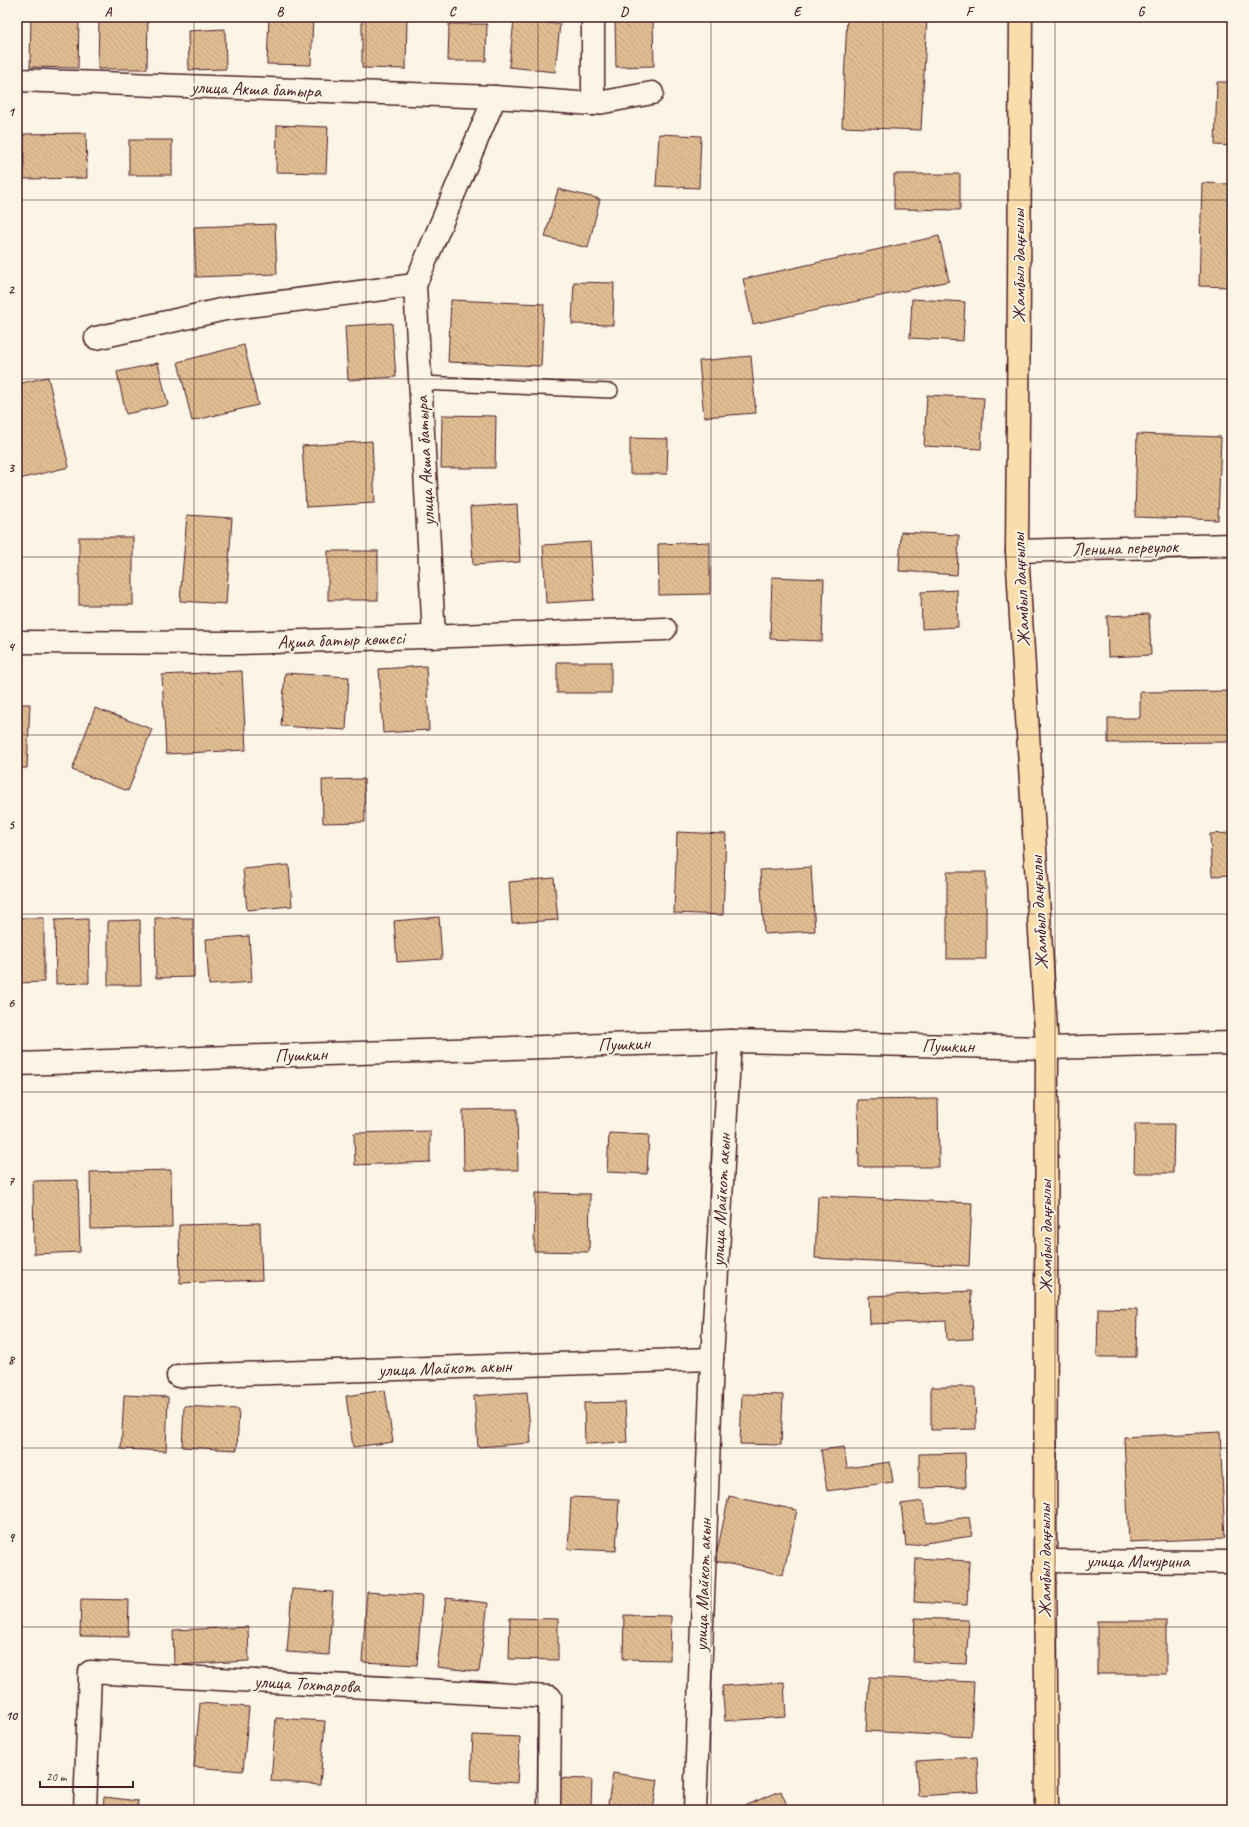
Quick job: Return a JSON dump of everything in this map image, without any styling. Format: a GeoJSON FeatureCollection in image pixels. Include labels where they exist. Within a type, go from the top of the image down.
{"type":"FeatureCollection","features":[{"type":"Feature","properties":{"kind":"main road","name":"Жамбыл даңғылы"},"geometry":{"type":"LineString","coordinates":[[1021,17],[1017,551],[1047,1048],[1045,1561],[1048,1810]]}},
{"type":"Feature","properties":{"kind":"street"},"geometry":{"type":"LineString","coordinates":[[593,17],[593,104]]}},
{"type":"Feature","properties":{"kind":"street","name":"улица Акша батыра"},"geometry":{"type":"LineString","coordinates":[[17,80],[495,97],[593,104],[652,93]]}},
{"type":"Feature","properties":{"kind":"street","name":"улица Акша батыра"},"geometry":{"type":"LineString","coordinates":[[434,637],[415,285],[495,97]]}},
{"type":"Feature","properties":{"kind":"street"},"geometry":{"type":"LineString","coordinates":[[96,338],[224,309],[415,285]]}},
{"type":"Feature","properties":{"kind":"street","name":"Ленина переулок"},"geometry":{"type":"LineString","coordinates":[[1017,551],[1232,545]]}},
{"type":"Feature","properties":{"kind":"street","name":"Ақша батыр көшесі"},"geometry":{"type":"LineString","coordinates":[[17,642],[239,644],[665,629]]}},
{"type":"Feature","properties":{"kind":"street","name":"Пушкин"},"geometry":{"type":"LineString","coordinates":[[17,1064],[730,1041],[1047,1048],[1232,1043]]}},
{"type":"Feature","properties":{"kind":"street","name":"улица Майкот акын"},"geometry":{"type":"LineString","coordinates":[[695,1810],[712,1359],[730,1041]]}},
{"type":"Feature","properties":{"kind":"street","name":"улица Майкот акын"},"geometry":{"type":"LineString","coordinates":[[178,1376],[712,1359]]}},
{"type":"Feature","properties":{"kind":"street","name":"улица Мичурина"},"geometry":{"type":"LineString","coordinates":[[1045,1561],[1232,1562]]}},
{"type":"Feature","properties":{"kind":"street","name":"улица Тохтарова"},"geometry":{"type":"LineString","coordinates":[[85,1810],[90,1672],[550,1697],[549,1810]]}},
{"type":"Feature","properties":{"kind":"lane"},"geometry":{"type":"LineString","coordinates":[[420,383],[611,391]]}},
{"type":"Feature","properties":{"kind":"building"},"geometry":{"type":"Polygon","coordinates":[[[31,17],[79,17],[78,68],[30,67],[31,17]]]}},
{"type":"Feature","properties":{"kind":"building"},"geometry":{"type":"Polygon","coordinates":[[[99,17],[148,17],[147,69],[98,69],[99,17]]]}},
{"type":"Feature","properties":{"kind":"building"},"geometry":{"type":"Polygon","coordinates":[[[269,17],[313,17],[311,65],[267,64],[269,17]]]}},
{"type":"Feature","properties":{"kind":"building"},"geometry":{"type":"Polygon","coordinates":[[[362,17],[407,17],[406,69],[362,68],[362,17]]]}},
{"type":"Feature","properties":{"kind":"building"},"geometry":{"type":"Polygon","coordinates":[[[847,17],[927,17],[921,130],[842,127],[847,17]]]}},
{"type":"Feature","properties":{"kind":"building"},"geometry":{"type":"Polygon","coordinates":[[[653,18],[654,66],[616,67],[615,19],[653,18]]]}},
{"type":"Feature","properties":{"kind":"building"},"geometry":{"type":"Polygon","coordinates":[[[514,20],[560,24],[555,72],[509,67],[514,20]]]}},
{"type":"Feature","properties":{"kind":"building"},"geometry":{"type":"Polygon","coordinates":[[[449,24],[487,24],[486,61],[448,61],[449,24]]]}},
{"type":"Feature","properties":{"kind":"building"},"geometry":{"type":"Polygon","coordinates":[[[225,29],[226,69],[189,70],[188,31],[225,29]]]}},
{"type":"Feature","properties":{"kind":"building"},"geometry":{"type":"Polygon","coordinates":[[[1217,82],[1232,82],[1232,146],[1215,145],[1217,82]]]}},
{"type":"Feature","properties":{"kind":"building"},"geometry":{"type":"Polygon","coordinates":[[[277,125],[328,127],[326,173],[276,172],[277,125]]]}},
{"type":"Feature","properties":{"kind":"building"},"geometry":{"type":"Polygon","coordinates":[[[86,133],[87,178],[24,179],[24,134],[86,133]]]}},
{"type":"Feature","properties":{"kind":"building"},"geometry":{"type":"Polygon","coordinates":[[[659,134],[701,136],[699,188],[656,186],[659,134]]]}},
{"type":"Feature","properties":{"kind":"building"},"geometry":{"type":"Polygon","coordinates":[[[129,140],[172,140],[172,175],[129,175],[129,140]]]}},
{"type":"Feature","properties":{"kind":"building"},"geometry":{"type":"Polygon","coordinates":[[[894,174],[960,174],[960,210],[894,209],[894,174]]]}},
{"type":"Feature","properties":{"kind":"building"},"geometry":{"type":"Polygon","coordinates":[[[1202,183],[1232,184],[1232,287],[1199,286],[1202,183]]]}},
{"type":"Feature","properties":{"kind":"building"},"geometry":{"type":"Polygon","coordinates":[[[558,189],[600,199],[588,248],[545,237],[558,189]]]}},
{"type":"Feature","properties":{"kind":"building"},"geometry":{"type":"Polygon","coordinates":[[[275,224],[277,274],[196,277],[194,227],[275,224]]]}},
{"type":"Feature","properties":{"kind":"building"},"geometry":{"type":"Polygon","coordinates":[[[939,236],[949,281],[753,324],[743,279],[939,236]]]}},
{"type":"Feature","properties":{"kind":"building"},"geometry":{"type":"Polygon","coordinates":[[[574,282],[614,283],[613,325],[572,324],[574,282]]]}},
{"type":"Feature","properties":{"kind":"building"},"geometry":{"type":"Polygon","coordinates":[[[912,299],[965,302],[963,341],[910,338],[912,299]]]}},
{"type":"Feature","properties":{"kind":"building"},"geometry":{"type":"Polygon","coordinates":[[[451,300],[544,304],[541,366],[448,362],[451,300]]]}},
{"type":"Feature","properties":{"kind":"building"},"geometry":{"type":"Polygon","coordinates":[[[392,323],[396,377],[348,380],[345,326],[392,323]]]}},
{"type":"Feature","properties":{"kind":"building"},"geometry":{"type":"Polygon","coordinates":[[[244,345],[258,405],[192,421],[178,362],[244,345]]]}},
{"type":"Feature","properties":{"kind":"building"},"geometry":{"type":"Polygon","coordinates":[[[751,356],[756,413],[704,417],[699,361],[751,356]]]}},
{"type":"Feature","properties":{"kind":"building"},"geometry":{"type":"Polygon","coordinates":[[[158,363],[168,405],[126,414],[117,372],[158,363]]]}},
{"type":"Feature","properties":{"kind":"building"},"geometry":{"type":"Polygon","coordinates":[[[48,377],[69,467],[19,479],[17,469],[17,384],[48,377]]]}},
{"type":"Feature","properties":{"kind":"building"},"geometry":{"type":"Polygon","coordinates":[[[1229,389],[1232,389],[1232,429],[1230,429],[1229,389]]]}},
{"type":"Feature","properties":{"kind":"building"},"geometry":{"type":"Polygon","coordinates":[[[927,395],[984,398],[981,449],[924,446],[927,395]]]}},
{"type":"Feature","properties":{"kind":"building"},"geometry":{"type":"Polygon","coordinates":[[[442,415],[496,416],[495,468],[441,468],[442,415]]]}},
{"type":"Feature","properties":{"kind":"building"},"geometry":{"type":"Polygon","coordinates":[[[1137,434],[1221,437],[1218,520],[1135,517],[1137,434]]]}},
{"type":"Feature","properties":{"kind":"building"},"geometry":{"type":"Polygon","coordinates":[[[630,438],[668,439],[667,474],[630,474],[630,438]]]}},
{"type":"Feature","properties":{"kind":"building"},"geometry":{"type":"Polygon","coordinates":[[[372,441],[375,503],[306,507],[302,446],[372,441]]]}},
{"type":"Feature","properties":{"kind":"building"},"geometry":{"type":"Polygon","coordinates":[[[517,504],[520,562],[473,565],[470,507],[517,504]]]}},
{"type":"Feature","properties":{"kind":"building"},"geometry":{"type":"Polygon","coordinates":[[[187,515],[232,518],[226,604],[180,601],[187,515]]]}},
{"type":"Feature","properties":{"kind":"building"},"geometry":{"type":"Polygon","coordinates":[[[901,532],[959,535],[957,575],[899,571],[901,532]]]}},
{"type":"Feature","properties":{"kind":"building"},"geometry":{"type":"Polygon","coordinates":[[[79,537],[133,537],[133,605],[79,605],[79,537]]]}},
{"type":"Feature","properties":{"kind":"building"},"geometry":{"type":"Polygon","coordinates":[[[590,542],[594,600],[546,603],[543,545],[590,542]]]}},
{"type":"Feature","properties":{"kind":"building"},"geometry":{"type":"Polygon","coordinates":[[[710,542],[710,594],[659,595],[658,544],[710,542]]]}},
{"type":"Feature","properties":{"kind":"building"},"geometry":{"type":"Polygon","coordinates":[[[328,551],[378,551],[378,600],[328,600],[328,551]]]}},
{"type":"Feature","properties":{"kind":"building"},"geometry":{"type":"Polygon","coordinates":[[[772,577],[824,579],[822,641],[770,639],[772,577]]]}},
{"type":"Feature","properties":{"kind":"building"},"geometry":{"type":"Polygon","coordinates":[[[957,590],[958,627],[922,629],[921,592],[957,590]]]}},
{"type":"Feature","properties":{"kind":"building"},"geometry":{"type":"Polygon","coordinates":[[[1149,614],[1151,655],[1108,657],[1107,616],[1149,614]]]}},
{"type":"Feature","properties":{"kind":"building"},"geometry":{"type":"Polygon","coordinates":[[[557,662],[611,662],[611,693],[557,693],[557,662]]]}},
{"type":"Feature","properties":{"kind":"building"},"geometry":{"type":"Polygon","coordinates":[[[426,666],[429,730],[383,733],[379,669],[426,666]]]}},
{"type":"Feature","properties":{"kind":"building"},"geometry":{"type":"Polygon","coordinates":[[[242,671],[246,750],[166,754],[162,675],[242,671]]]}},
{"type":"Feature","properties":{"kind":"building"},"geometry":{"type":"Polygon","coordinates":[[[285,673],[349,677],[346,730],[281,726],[285,673]]]}},
{"type":"Feature","properties":{"kind":"building"},"geometry":{"type":"Polygon","coordinates":[[[1232,691],[1232,742],[1108,743],[1108,718],[1140,718],[1140,692],[1232,691]]]}},
{"type":"Feature","properties":{"kind":"building"},"geometry":{"type":"Polygon","coordinates":[[[17,704],[30,704],[27,768],[17,768],[17,704]]]}},
{"type":"Feature","properties":{"kind":"building"},"geometry":{"type":"Polygon","coordinates":[[[95,708],[152,729],[128,791],[72,770],[95,708]]]}},
{"type":"Feature","properties":{"kind":"building"},"geometry":{"type":"Polygon","coordinates":[[[364,779],[365,822],[323,823],[322,780],[364,779]]]}},
{"type":"Feature","properties":{"kind":"building"},"geometry":{"type":"Polygon","coordinates":[[[677,832],[726,834],[723,915],[674,913],[677,832]]]}},
{"type":"Feature","properties":{"kind":"building"},"geometry":{"type":"Polygon","coordinates":[[[1232,833],[1232,875],[1212,876],[1210,834],[1232,833]]]}},
{"type":"Feature","properties":{"kind":"building"},"geometry":{"type":"Polygon","coordinates":[[[289,865],[292,906],[247,910],[243,869],[289,865]]]}},
{"type":"Feature","properties":{"kind":"building"},"geometry":{"type":"Polygon","coordinates":[[[811,867],[815,931],[764,934],[760,870],[811,867]]]}},
{"type":"Feature","properties":{"kind":"building"},"geometry":{"type":"Polygon","coordinates":[[[947,872],[986,872],[986,959],[947,959],[947,872]]]}},
{"type":"Feature","properties":{"kind":"building"},"geometry":{"type":"Polygon","coordinates":[[[554,878],[558,920],[512,923],[509,882],[554,878]]]}},
{"type":"Feature","properties":{"kind":"building"},"geometry":{"type":"Polygon","coordinates":[[[439,917],[442,959],[397,962],[394,921],[439,917]]]}},
{"type":"Feature","properties":{"kind":"building"},"geometry":{"type":"Polygon","coordinates":[[[17,918],[44,918],[44,982],[17,983],[17,918]]]}},
{"type":"Feature","properties":{"kind":"building"},"geometry":{"type":"Polygon","coordinates":[[[155,918],[193,918],[194,977],[156,978],[155,918]]]}},
{"type":"Feature","properties":{"kind":"building"},"geometry":{"type":"Polygon","coordinates":[[[88,919],[89,983],[56,984],[55,920],[88,919]]]}},
{"type":"Feature","properties":{"kind":"building"},"geometry":{"type":"Polygon","coordinates":[[[140,920],[141,985],[108,985],[108,921],[140,920]]]}},
{"type":"Feature","properties":{"kind":"building"},"geometry":{"type":"Polygon","coordinates":[[[249,936],[252,982],[209,985],[206,939],[249,936]]]}},
{"type":"Feature","properties":{"kind":"building"},"geometry":{"type":"Polygon","coordinates":[[[938,1099],[939,1167],[859,1167],[858,1100],[938,1099]]]}},
{"type":"Feature","properties":{"kind":"building"},"geometry":{"type":"Polygon","coordinates":[[[517,1109],[518,1170],[464,1170],[463,1110],[517,1109]]]}},
{"type":"Feature","properties":{"kind":"building"},"geometry":{"type":"Polygon","coordinates":[[[1135,1124],[1174,1124],[1173,1173],[1134,1173],[1135,1124]]]}},
{"type":"Feature","properties":{"kind":"building"},"geometry":{"type":"Polygon","coordinates":[[[430,1131],[430,1162],[355,1165],[354,1133],[430,1131]]]}},
{"type":"Feature","properties":{"kind":"building"},"geometry":{"type":"Polygon","coordinates":[[[609,1133],[649,1135],[647,1174],[607,1172],[609,1133]]]}},
{"type":"Feature","properties":{"kind":"building"},"geometry":{"type":"Polygon","coordinates":[[[171,1170],[172,1227],[91,1229],[90,1172],[171,1170]]]}},
{"type":"Feature","properties":{"kind":"building"},"geometry":{"type":"Polygon","coordinates":[[[78,1180],[80,1252],[34,1254],[33,1181],[78,1180]]]}},
{"type":"Feature","properties":{"kind":"building"},"geometry":{"type":"Polygon","coordinates":[[[535,1193],[590,1194],[589,1252],[534,1251],[535,1193]]]}},
{"type":"Feature","properties":{"kind":"building"},"geometry":{"type":"Polygon","coordinates":[[[818,1196],[972,1203],[969,1266],[815,1258],[818,1196]]]}},
{"type":"Feature","properties":{"kind":"building"},"geometry":{"type":"Polygon","coordinates":[[[260,1223],[262,1280],[180,1283],[179,1225],[260,1223]]]}},
{"type":"Feature","properties":{"kind":"building"},"geometry":{"type":"Polygon","coordinates":[[[971,1291],[973,1339],[947,1340],[946,1321],[870,1324],[869,1296],[971,1291]]]}},
{"type":"Feature","properties":{"kind":"building"},"geometry":{"type":"Polygon","coordinates":[[[1098,1308],[1137,1309],[1136,1357],[1097,1357],[1098,1308]]]}},
{"type":"Feature","properties":{"kind":"building"},"geometry":{"type":"Polygon","coordinates":[[[931,1387],[975,1387],[976,1429],[931,1430],[931,1387]]]}},
{"type":"Feature","properties":{"kind":"building"},"geometry":{"type":"Polygon","coordinates":[[[385,1390],[393,1442],[353,1447],[346,1396],[385,1390]]]}},
{"type":"Feature","properties":{"kind":"building"},"geometry":{"type":"Polygon","coordinates":[[[527,1392],[531,1443],[478,1447],[474,1396],[527,1392]]]}},
{"type":"Feature","properties":{"kind":"building"},"geometry":{"type":"Polygon","coordinates":[[[742,1394],[783,1395],[781,1445],[740,1444],[742,1394]]]}},
{"type":"Feature","properties":{"kind":"building"},"geometry":{"type":"Polygon","coordinates":[[[124,1395],[168,1397],[166,1451],[121,1449],[124,1395]]]}},
{"type":"Feature","properties":{"kind":"building"},"geometry":{"type":"Polygon","coordinates":[[[625,1402],[627,1442],[585,1444],[584,1403],[625,1402]]]}},
{"type":"Feature","properties":{"kind":"building"},"geometry":{"type":"Polygon","coordinates":[[[184,1406],[239,1409],[237,1450],[182,1447],[184,1406]]]}},
{"type":"Feature","properties":{"kind":"building"},"geometry":{"type":"Polygon","coordinates":[[[1220,1432],[1225,1538],[1129,1542],[1124,1437],[1220,1432]]]}},
{"type":"Feature","properties":{"kind":"building"},"geometry":{"type":"Polygon","coordinates":[[[844,1447],[847,1468],[890,1462],[893,1482],[827,1491],[821,1450],[844,1447]]]}},
{"type":"Feature","properties":{"kind":"building"},"geometry":{"type":"Polygon","coordinates":[[[965,1453],[966,1487],[919,1488],[919,1454],[965,1453]]]}},
{"type":"Feature","properties":{"kind":"building"},"geometry":{"type":"Polygon","coordinates":[[[729,1496],[797,1510],[783,1575],[715,1561],[729,1496]]]}},
{"type":"Feature","properties":{"kind":"building"},"geometry":{"type":"Polygon","coordinates":[[[571,1497],[619,1499],[616,1551],[568,1549],[571,1497]]]}},
{"type":"Feature","properties":{"kind":"building"},"geometry":{"type":"Polygon","coordinates":[[[923,1501],[926,1523],[969,1517],[972,1536],[906,1546],[901,1504],[923,1501]]]}},
{"type":"Feature","properties":{"kind":"building"},"geometry":{"type":"Polygon","coordinates":[[[916,1558],[969,1561],[967,1605],[914,1602],[916,1558]]]}},
{"type":"Feature","properties":{"kind":"building"},"geometry":{"type":"Polygon","coordinates":[[[292,1589],[333,1592],[329,1655],[287,1652],[292,1589]]]}},
{"type":"Feature","properties":{"kind":"building"},"geometry":{"type":"Polygon","coordinates":[[[367,1592],[422,1596],[417,1665],[362,1662],[367,1592]]]}},
{"type":"Feature","properties":{"kind":"building"},"geometry":{"type":"Polygon","coordinates":[[[446,1598],[488,1603],[479,1672],[437,1667],[446,1598]]]}},
{"type":"Feature","properties":{"kind":"building"},"geometry":{"type":"Polygon","coordinates":[[[81,1599],[129,1600],[128,1637],[80,1636],[81,1599]]]}},
{"type":"Feature","properties":{"kind":"building"},"geometry":{"type":"Polygon","coordinates":[[[624,1615],[671,1616],[670,1660],[623,1659],[624,1615]]]}},
{"type":"Feature","properties":{"kind":"building"},"geometry":{"type":"Polygon","coordinates":[[[510,1618],[558,1619],[558,1660],[509,1659],[510,1618]]]}},
{"type":"Feature","properties":{"kind":"building"},"geometry":{"type":"Polygon","coordinates":[[[915,1618],[969,1620],[966,1664],[913,1662],[915,1618]]]}},
{"type":"Feature","properties":{"kind":"building"},"geometry":{"type":"Polygon","coordinates":[[[1097,1621],[1166,1621],[1166,1674],[1097,1674],[1097,1621]]]}},
{"type":"Feature","properties":{"kind":"building"},"geometry":{"type":"Polygon","coordinates":[[[248,1627],[249,1661],[174,1665],[173,1630],[248,1627]]]}},
{"type":"Feature","properties":{"kind":"building"},"geometry":{"type":"Polygon","coordinates":[[[869,1677],[974,1682],[971,1737],[866,1731],[869,1677]]]}},
{"type":"Feature","properties":{"kind":"building"},"geometry":{"type":"Polygon","coordinates":[[[784,1682],[786,1717],[725,1721],[722,1686],[784,1682]]]}},
{"type":"Feature","properties":{"kind":"building"},"geometry":{"type":"Polygon","coordinates":[[[200,1703],[249,1707],[243,1771],[194,1767],[200,1703]]]}},
{"type":"Feature","properties":{"kind":"building"},"geometry":{"type":"Polygon","coordinates":[[[276,1718],[325,1721],[320,1785],[271,1781],[276,1718]]]}},
{"type":"Feature","properties":{"kind":"building"},"geometry":{"type":"Polygon","coordinates":[[[473,1735],[520,1737],[517,1783],[471,1780],[473,1735]]]}},
{"type":"Feature","properties":{"kind":"building"},"geometry":{"type":"Polygon","coordinates":[[[977,1757],[979,1792],[918,1796],[916,1761],[977,1757]]]}},
{"type":"Feature","properties":{"kind":"building"},"geometry":{"type":"Polygon","coordinates":[[[613,1773],[658,1780],[653,1810],[607,1810],[613,1773]]]}},
{"type":"Feature","properties":{"kind":"building"},"geometry":{"type":"Polygon","coordinates":[[[551,1778],[592,1779],[591,1810],[551,1810],[551,1778]]]}},
{"type":"Feature","properties":{"kind":"building"},"geometry":{"type":"Polygon","coordinates":[[[781,1791],[789,1810],[736,1810],[736,1809],[781,1791]]]}},
{"type":"Feature","properties":{"kind":"building"},"geometry":{"type":"Polygon","coordinates":[[[104,1797],[138,1801],[137,1810],[103,1810],[104,1797]]]}}]}
